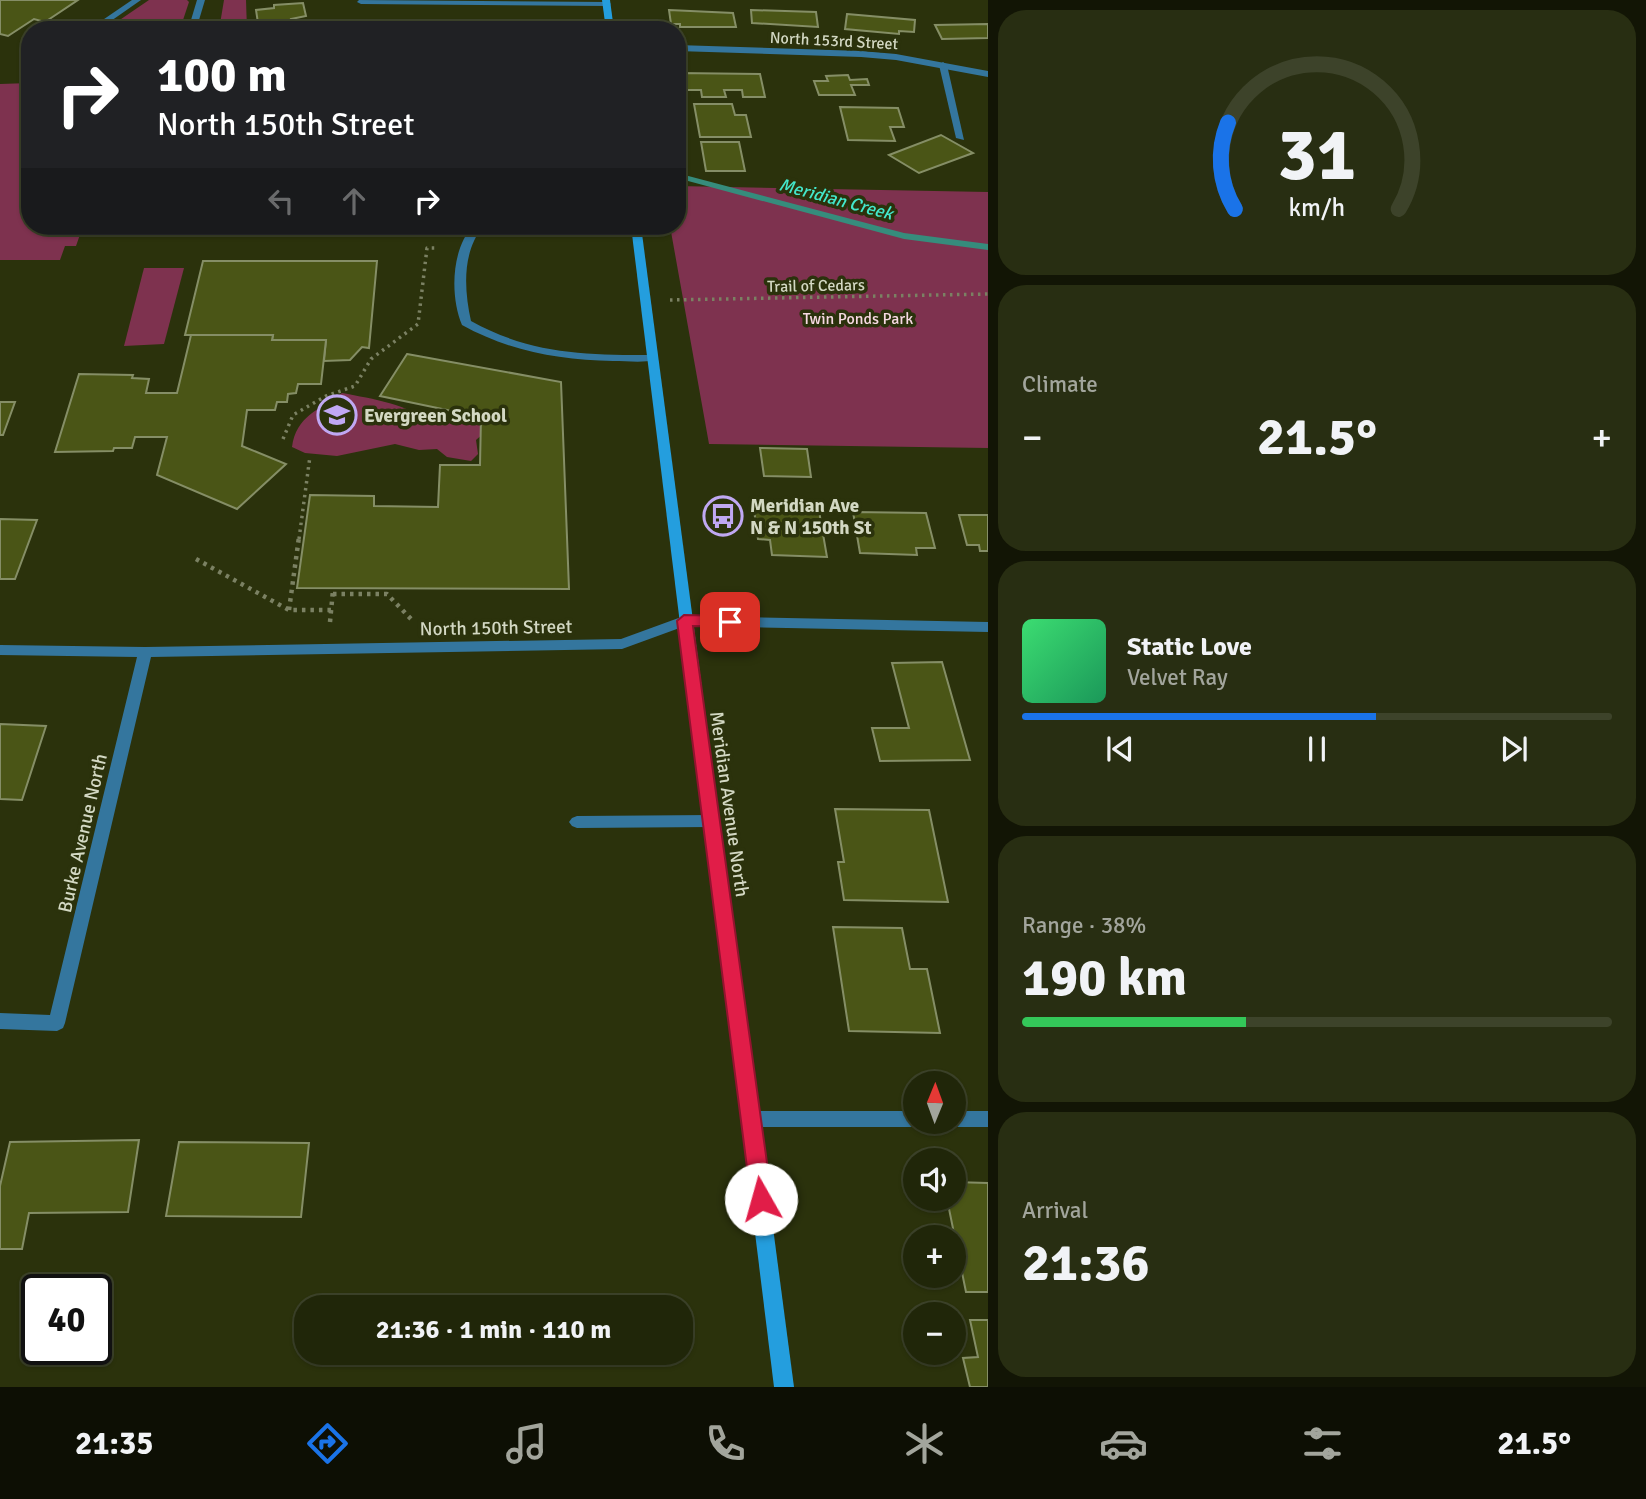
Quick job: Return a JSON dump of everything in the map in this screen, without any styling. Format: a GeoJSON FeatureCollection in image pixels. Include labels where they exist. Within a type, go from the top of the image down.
{"type":"FeatureCollection","features":[{"type":"Feature","properties":{"kind":"street"},"geometry":{"type":"LineString","coordinates":[[106,21],[137,0]]}},
{"type":"Feature","properties":{"kind":"street"},"geometry":{"type":"LineString","coordinates":[[195,21],[201,0]]}},
{"type":"Feature","properties":{"kind":"street"},"geometry":{"type":"LineString","coordinates":[[362,2],[607,2],[609,21]]}},
{"type":"Feature","properties":{"kind":"street","name":"North 153rd Street"},"geometry":{"type":"LineString","coordinates":[[686,48],[861,54],[988,74]]}},
{"type":"Feature","properties":{"kind":"street"},"geometry":{"type":"LineString","coordinates":[[943,65],[961,138]]}},
{"type":"Feature","properties":{"kind":"street"},"geometry":{"type":"LineString","coordinates":[[471,235],[463,246],[461,306],[466,323],[482,333],[535,351],[575,358],[652,358]]}},
{"type":"Feature","properties":{"kind":"street","name":"Meridian Avenue North"},"geometry":{"type":"LineString","coordinates":[[637,235],[684,621],[784,1387]]}},
{"type":"Feature","properties":{"kind":"street","name":"North 150th Street"},"geometry":{"type":"LineString","coordinates":[[0,650],[145,652],[622,644],[684,621],[988,627]]}},
{"type":"Feature","properties":{"kind":"street","name":"Burke Avenue North"},"geometry":{"type":"LineString","coordinates":[[0,1021],[57,1023],[145,652]]}},
{"type":"Feature","properties":{"kind":"street"},"geometry":{"type":"LineString","coordinates":[[577,822],[711,821]]}},
{"type":"Feature","properties":{"kind":"street"},"geometry":{"type":"LineString","coordinates":[[751,1119],[903,1119]]}},
{"type":"Feature","properties":{"kind":"street"},"geometry":{"type":"LineString","coordinates":[[966,1119],[988,1119]]}},
{"type":"Feature","properties":{"kind":"path"},"geometry":{"type":"LineString","coordinates":[[283,439],[293,415],[326,396],[355,386],[371,359],[418,324],[427,248],[439,248]]}},
{"type":"Feature","properties":{"kind":"path","name":"Trail of Cedars"},"geometry":{"type":"LineString","coordinates":[[645,300],[988,294]]}},
{"type":"Feature","properties":{"kind":"path"},"geometry":{"type":"LineString","coordinates":[[289,610],[310,456]]}},
{"type":"Feature","properties":{"kind":"path"},"geometry":{"type":"LineString","coordinates":[[196,559],[289,610],[331,610]]}},
{"type":"Feature","properties":{"kind":"path"},"geometry":{"type":"LineString","coordinates":[[330,623],[333,592],[387,594],[416,624]]}},
{"type":"Feature","properties":{"kind":"green space"},"geometry":{"type":"Polygon","coordinates":[[[149,0],[189,2],[183,21],[118,21],[149,0]]]}},
{"type":"Feature","properties":{"kind":"green space"},"geometry":{"type":"Polygon","coordinates":[[[224,0],[246,0],[247,21],[220,21],[224,0]]]}},
{"type":"Feature","properties":{"kind":"green space"},"geometry":{"type":"Polygon","coordinates":[[[21,83],[21,235],[80,235],[76,246],[65,246],[60,260],[0,260],[0,84],[21,83]]]}},
{"type":"Feature","properties":{"kind":"green space","name":"Twin Ponds Park"},"geometry":{"type":"Polygon","coordinates":[[[686,186],[988,192],[988,448],[709,444],[672,235],[686,235],[686,186]]]}},
{"type":"Feature","properties":{"kind":"green space"},"geometry":{"type":"Polygon","coordinates":[[[144,268],[184,268],[164,344],[124,346],[144,268]]]}},
{"type":"Feature","properties":{"kind":"green space"},"geometry":{"type":"Polygon","coordinates":[[[342,393],[401,407],[434,424],[459,417],[485,423],[485,432],[476,440],[478,454],[471,461],[447,457],[437,449],[419,450],[395,444],[337,456],[305,453],[292,447],[294,436],[304,421],[342,393]]]}},
{"type":"Feature","properties":{"kind":"building"},"geometry":{"type":"Polygon","coordinates":[[[0,0],[78,0],[46,21],[21,21],[21,28],[8,36],[0,34],[0,0]]]}},
{"type":"Feature","properties":{"kind":"building"},"geometry":{"type":"Polygon","coordinates":[[[303,3],[306,16],[292,21],[258,21],[256,10],[274,8],[274,5],[303,3]]]}},
{"type":"Feature","properties":{"kind":"building"},"geometry":{"type":"Polygon","coordinates":[[[669,10],[733,13],[736,27],[686,27],[686,21],[671,21],[669,10]]]}},
{"type":"Feature","properties":{"kind":"building"},"geometry":{"type":"Polygon","coordinates":[[[751,10],[816,12],[818,27],[752,23],[751,10]]]}},
{"type":"Feature","properties":{"kind":"building"},"geometry":{"type":"Polygon","coordinates":[[[847,14],[915,20],[914,32],[899,31],[899,34],[845,29],[847,14]]]}},
{"type":"Feature","properties":{"kind":"building"},"geometry":{"type":"Polygon","coordinates":[[[988,24],[988,38],[942,39],[935,25],[988,24]]]}},
{"type":"Feature","properties":{"kind":"building"},"geometry":{"type":"Polygon","coordinates":[[[686,73],[760,74],[765,97],[743,97],[742,90],[724,90],[726,97],[702,97],[701,90],[686,90],[686,73]]]}},
{"type":"Feature","properties":{"kind":"building"},"geometry":{"type":"Polygon","coordinates":[[[848,75],[850,80],[867,79],[869,85],[851,85],[855,95],[819,95],[814,81],[828,81],[826,76],[848,75]]]}},
{"type":"Feature","properties":{"kind":"building"},"geometry":{"type":"Polygon","coordinates":[[[694,104],[732,104],[735,115],[746,115],[751,137],[700,137],[694,104]]]}},
{"type":"Feature","properties":{"kind":"building"},"geometry":{"type":"Polygon","coordinates":[[[840,107],[898,108],[904,127],[890,127],[895,141],[848,140],[840,107]]]}},
{"type":"Feature","properties":{"kind":"building"},"geometry":{"type":"Polygon","coordinates":[[[941,135],[973,153],[919,173],[889,155],[941,135]]]}},
{"type":"Feature","properties":{"kind":"building"},"geometry":{"type":"Polygon","coordinates":[[[701,142],[739,142],[745,171],[706,171],[701,142]]]}},
{"type":"Feature","properties":{"kind":"building"},"geometry":{"type":"Polygon","coordinates":[[[203,261],[377,261],[369,348],[362,347],[350,360],[324,361],[326,340],[272,340],[273,335],[185,335],[203,261]]]}},
{"type":"Feature","properties":{"kind":"building"},"geometry":{"type":"Polygon","coordinates":[[[191,335],[273,335],[272,340],[326,340],[321,384],[298,384],[296,393],[288,394],[287,402],[277,402],[275,410],[247,410],[242,446],[286,464],[237,509],[157,475],[167,437],[135,437],[132,448],[114,448],[113,451],[55,452],[79,374],[133,375],[132,378],[149,379],[146,393],[177,393],[191,335]]]}},
{"type":"Feature","properties":{"kind":"building"},"geometry":{"type":"Polygon","coordinates":[[[407,354],[561,382],[569,589],[297,588],[310,495],[374,496],[374,506],[438,507],[440,465],[480,465],[481,417],[380,396],[407,354]]]}},
{"type":"Feature","properties":{"kind":"building"},"geometry":{"type":"Polygon","coordinates":[[[0,402],[15,402],[3,435],[0,435],[0,402]]]}},
{"type":"Feature","properties":{"kind":"building"},"geometry":{"type":"Polygon","coordinates":[[[760,448],[807,449],[811,477],[764,476],[760,448]]]}},
{"type":"Feature","properties":{"kind":"building"},"geometry":{"type":"Polygon","coordinates":[[[754,510],[819,511],[827,557],[772,555],[770,540],[758,539],[754,510]]]}},
{"type":"Feature","properties":{"kind":"building"},"geometry":{"type":"Polygon","coordinates":[[[853,512],[926,513],[935,548],[916,548],[917,555],[860,553],[853,512]]]}},
{"type":"Feature","properties":{"kind":"building"},"geometry":{"type":"Polygon","coordinates":[[[959,515],[988,515],[988,551],[980,551],[979,545],[967,545],[959,515]]]}},
{"type":"Feature","properties":{"kind":"building"},"geometry":{"type":"Polygon","coordinates":[[[0,519],[37,520],[15,579],[0,579],[0,519]]]}},
{"type":"Feature","properties":{"kind":"building"},"geometry":{"type":"Polygon","coordinates":[[[942,662],[970,760],[880,761],[872,728],[909,728],[892,663],[942,662]]]}},
{"type":"Feature","properties":{"kind":"building"},"geometry":{"type":"Polygon","coordinates":[[[0,724],[46,726],[22,800],[0,799],[0,724]]]}},
{"type":"Feature","properties":{"kind":"building"},"geometry":{"type":"Polygon","coordinates":[[[835,809],[929,810],[948,902],[844,900],[838,862],[844,862],[835,809]]]}},
{"type":"Feature","properties":{"kind":"building"},"geometry":{"type":"Polygon","coordinates":[[[833,927],[902,928],[910,969],[927,969],[940,1033],[849,1031],[833,927]]]}},
{"type":"Feature","properties":{"kind":"building"},"geometry":{"type":"Polygon","coordinates":[[[139,1140],[128,1212],[29,1213],[22,1249],[0,1249],[0,1186],[10,1142],[139,1140]]]}},
{"type":"Feature","properties":{"kind":"building"},"geometry":{"type":"Polygon","coordinates":[[[179,1142],[309,1143],[301,1217],[166,1216],[179,1142]]]}},
{"type":"Feature","properties":{"kind":"building"},"geometry":{"type":"Polygon","coordinates":[[[966,1182],[988,1183],[988,1292],[966,1292],[966,1225],[952,1225],[949,1211],[966,1211],[966,1182]]]}},
{"type":"Feature","properties":{"kind":"building"},"geometry":{"type":"Polygon","coordinates":[[[970,1320],[988,1320],[988,1387],[970,1387],[965,1365],[966,1358],[978,1357],[970,1320]]]}},
{"type":"Feature","properties":{"kind":"waterway","name":"Meridian Creek"},"geometry":{"type":"LineString","coordinates":[[686,178],[904,236],[988,247]]}},
{"type":"Feature","properties":{"kind":"place","name":"Evergreen School"},"geometry":{"type":"Point","coordinates":[337,415]}},
{"type":"Feature","properties":{"kind":"place","name":"Meridian Ave N & N 150th St"},"geometry":{"type":"Point","coordinates":[723,516]}},
{"type":"Feature","properties":{"kind":"route"},"geometry":{"type":"LineString","coordinates":[[730,622],[684,621],[761,1199]]}}]}
